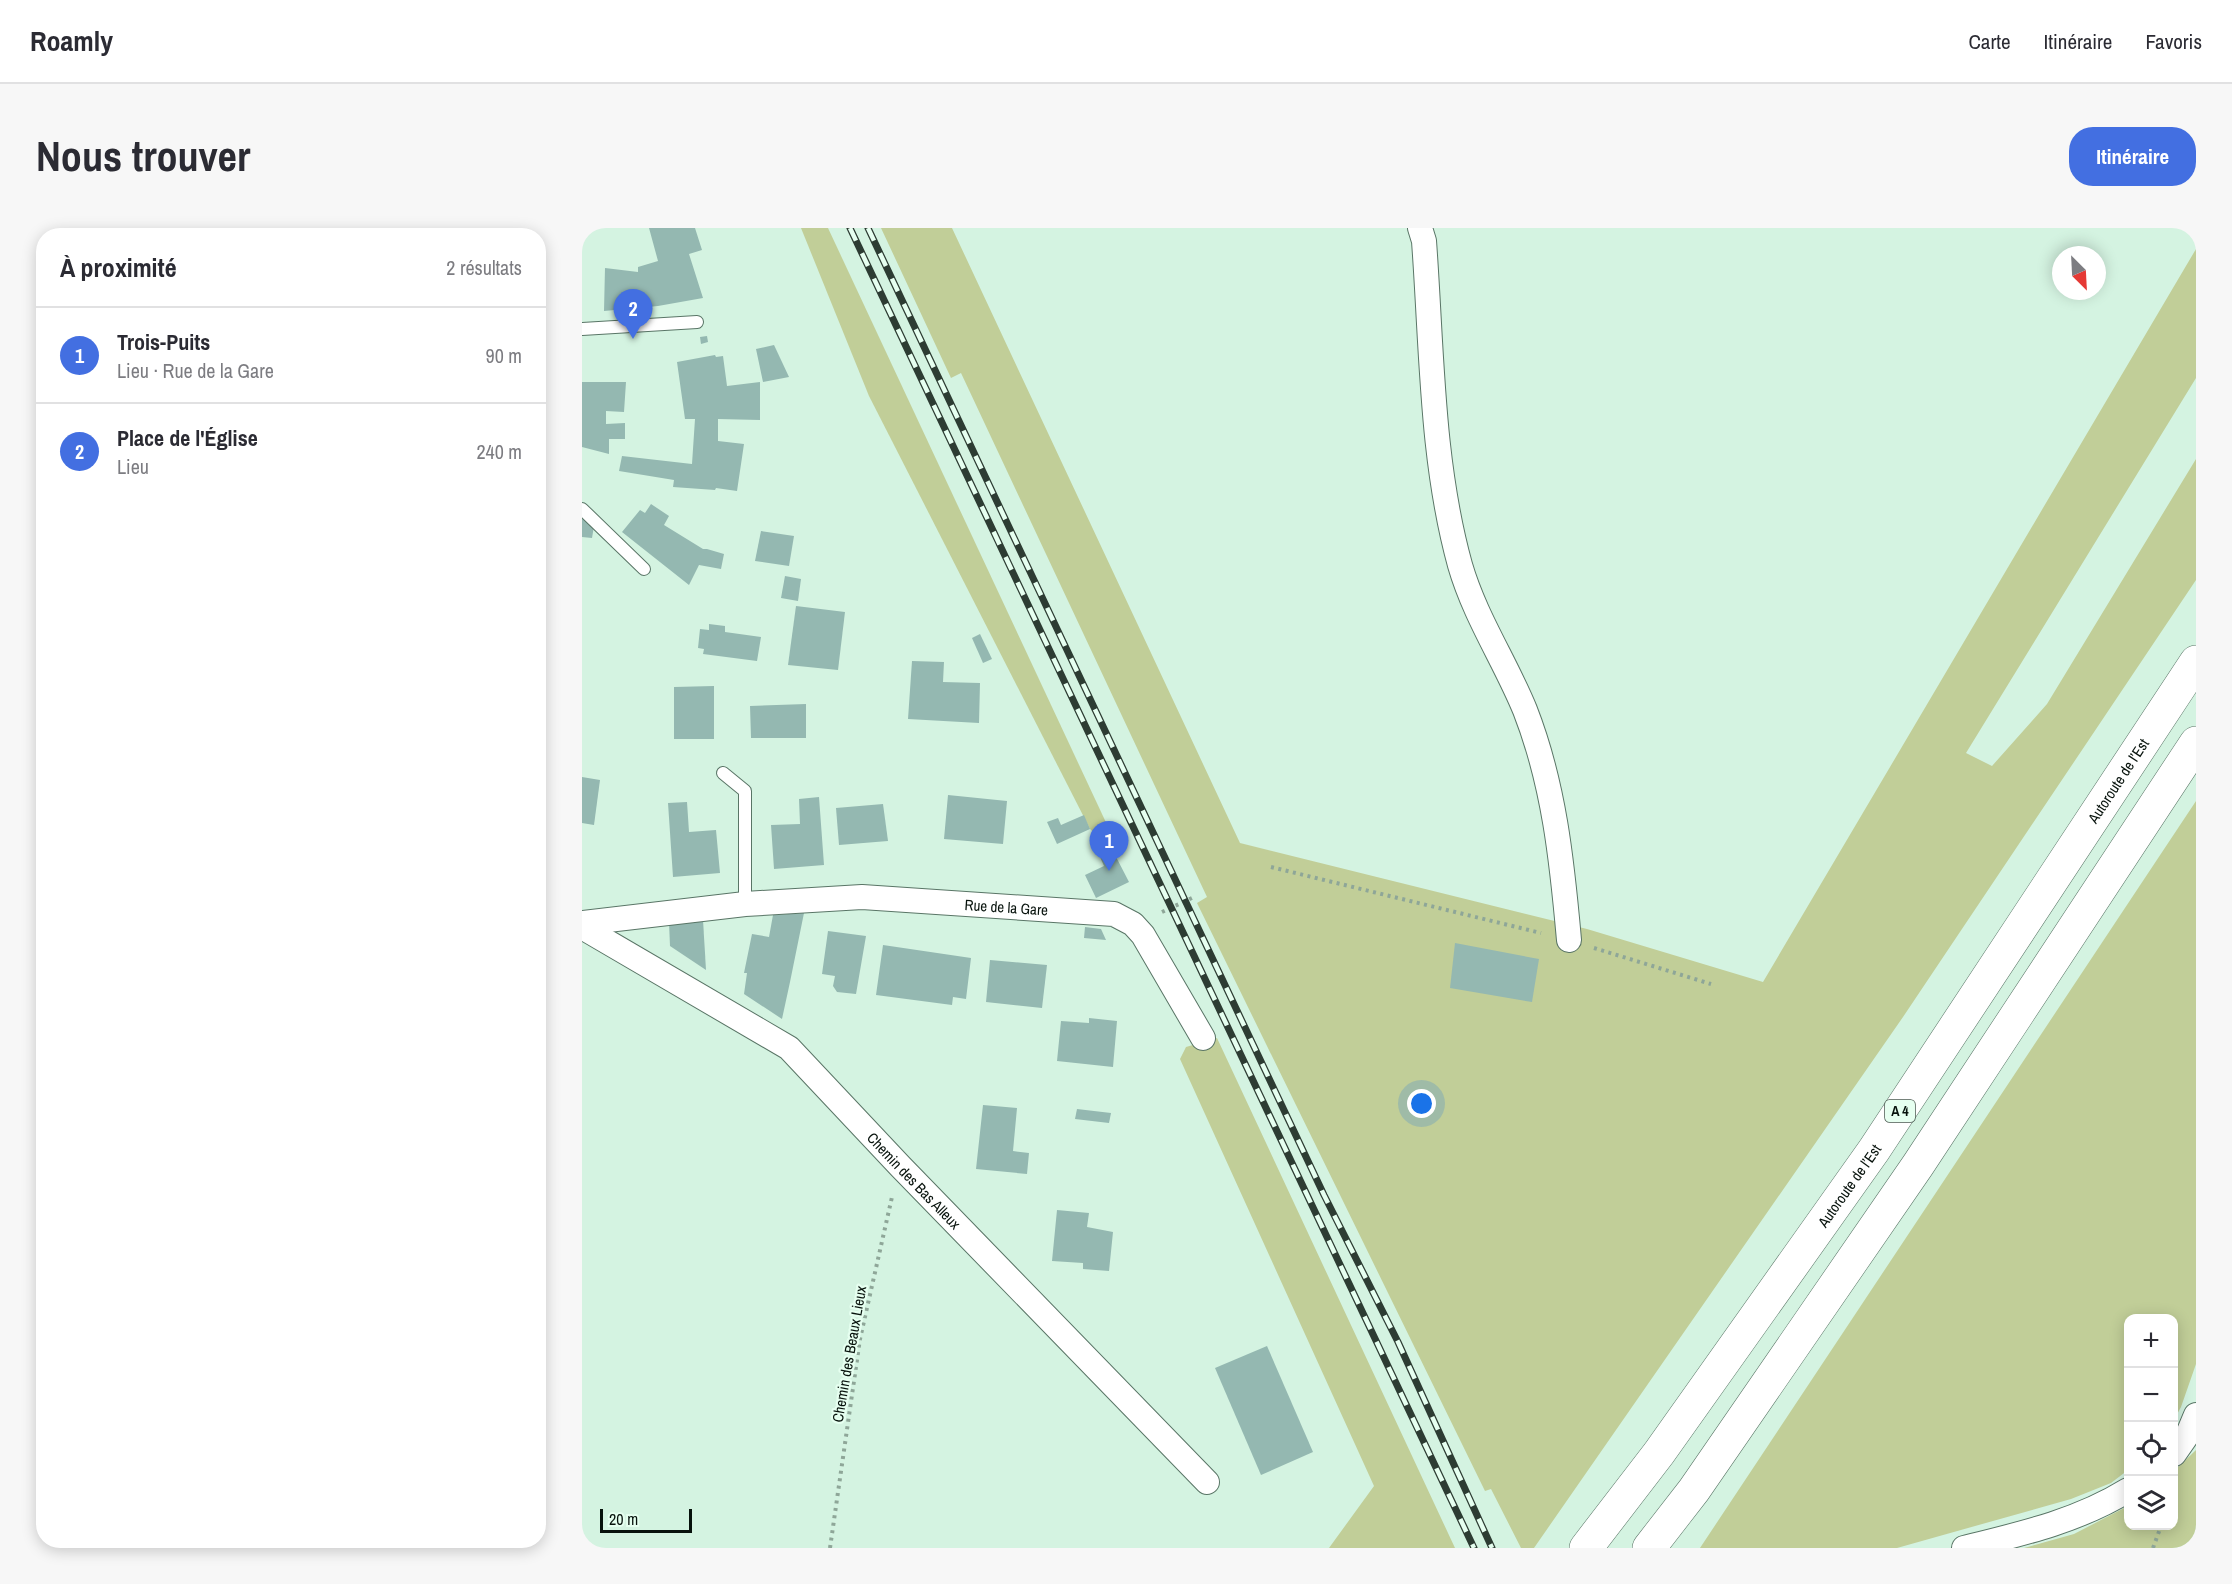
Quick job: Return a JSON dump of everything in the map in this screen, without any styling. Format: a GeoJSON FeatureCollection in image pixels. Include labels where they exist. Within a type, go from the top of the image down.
{"type":"FeatureCollection","features":[{"type":"Feature","properties":{"kind":"highway","name":"Autoroute de l’Est"},"geometry":{"type":"LineString","coordinates":[[1586,1548],[1659,1453],[1874,1150],[2196,662]]}},
{"type":"Feature","properties":{"kind":"highway"},"geometry":{"type":"LineString","coordinates":[[1649,1548],[1694,1490],[1918,1165],[2196,743]]}},
{"type":"Feature","properties":{"kind":"street"},"geometry":{"type":"LineString","coordinates":[[1420,228],[1424,241],[1439,460],[1451,529],[1472,601],[1524,708],[1541,755],[1553,802],[1561,855],[1569,940]]}},
{"type":"Feature","properties":{"kind":"street","name":"Rue de la Gare"},"geometry":{"type":"LineString","coordinates":[[582,925],[745,904],[862,897],[1114,914],[1133,924],[1143,935],[1203,1038]]}},
{"type":"Feature","properties":{"kind":"street","name":"Chemin des Bas Alleux"},"geometry":{"type":"LineString","coordinates":[[582,925],[789,1048],[900,1166],[1207,1482]]}},
{"type":"Feature","properties":{"kind":"street"},"geometry":{"type":"LineString","coordinates":[[2178,1448],[2188,1434],[2196,1414]]}},
{"type":"Feature","properties":{"kind":"street"},"geometry":{"type":"LineString","coordinates":[[1964,1548],[2078,1516],[2124,1493]]}},
{"type":"Feature","properties":{"kind":"lane"},"geometry":{"type":"LineString","coordinates":[[582,329],[697,322]]}},
{"type":"Feature","properties":{"kind":"lane"},"geometry":{"type":"LineString","coordinates":[[582,509],[644,569]]}},
{"type":"Feature","properties":{"kind":"lane"},"geometry":{"type":"LineString","coordinates":[[723,773],[745,792],[745,904]]}},
{"type":"Feature","properties":{"kind":"path"},"geometry":{"type":"LineString","coordinates":[[1271,867],[1569,940],[1711,984]]}},
{"type":"Feature","properties":{"kind":"path"},"geometry":{"type":"LineString","coordinates":[[1162,912],[1194,897]]}},
{"type":"Feature","properties":{"kind":"path","name":"Chemin des Beaux Lieux"},"geometry":{"type":"LineString","coordinates":[[830,1548],[860,1339],[900,1166]]}},
{"type":"Feature","properties":{"kind":"path"},"geometry":{"type":"LineString","coordinates":[[2153,1548],[2159,1530]]}},
{"type":"Feature","properties":{"kind":"green space"},"geometry":{"type":"Polygon","coordinates":[[[801,228],[828,228],[1117,846],[1113,851],[1090,829],[869,396],[801,228]]]}},
{"type":"Feature","properties":{"kind":"green space"},"geometry":{"type":"Polygon","coordinates":[[[881,228],[952,228],[1240,843],[1587,929],[1763,982],[2196,249],[2196,378],[1966,753],[1992,766],[2047,704],[2196,459],[2196,580],[1903,1017],[1534,1548],[1521,1548],[1491,1489],[1485,1491],[1197,903],[1207,897],[961,373],[951,378],[881,228]]]}},
{"type":"Feature","properties":{"kind":"green space"},"geometry":{"type":"Polygon","coordinates":[[[2196,801],[2196,1364],[2178,1413],[2178,1314],[2124,1314],[2124,1473],[2111,1483],[2071,1499],[1897,1548],[1700,1548],[2196,801]]]}},
{"type":"Feature","properties":{"kind":"green space"},"geometry":{"type":"Polygon","coordinates":[[[1217,1038],[1455,1548],[1329,1548],[1374,1486],[1180,1059],[1186,1047],[1217,1038]]]}},
{"type":"Feature","properties":{"kind":"green space"},"geometry":{"type":"Polygon","coordinates":[[[2196,1450],[2196,1548],[2024,1548],[2074,1534],[2124,1508],[2124,1530],[2178,1530],[2178,1467],[2196,1450]]]}},
{"type":"Feature","properties":{"kind":"building"},"geometry":{"type":"Polygon","coordinates":[[[649,228],[695,228],[702,250],[689,254],[703,298],[658,306],[604,311],[605,268],[638,272],[638,267],[658,261],[649,228]]]}},
{"type":"Feature","properties":{"kind":"building"},"geometry":{"type":"Polygon","coordinates":[[[707,336],[708,342],[701,344],[700,337],[707,336]]]}},
{"type":"Feature","properties":{"kind":"building"},"geometry":{"type":"Polygon","coordinates":[[[774,345],[789,377],[763,382],[756,349],[774,345]]]}},
{"type":"Feature","properties":{"kind":"building"},"geometry":{"type":"Polygon","coordinates":[[[715,355],[716,357],[723,356],[727,386],[760,382],[760,420],[718,419],[718,441],[744,444],[737,491],[673,487],[674,480],[619,471],[622,456],[692,464],[695,419],[685,419],[677,362],[715,355]]]}},
{"type":"Feature","properties":{"kind":"building"},"geometry":{"type":"Polygon","coordinates":[[[582,382],[626,382],[624,412],[606,411],[606,424],[625,423],[625,439],[609,439],[609,454],[582,447],[582,382]]]}},
{"type":"Feature","properties":{"kind":"building"},"geometry":{"type":"Polygon","coordinates":[[[651,504],[669,516],[664,525],[703,549],[724,554],[721,569],[699,565],[689,585],[622,532],[640,510],[645,513],[651,504]]]}},
{"type":"Feature","properties":{"kind":"building"},"geometry":{"type":"Polygon","coordinates":[[[582,515],[594,526],[592,538],[582,537],[582,515]]]}},
{"type":"Feature","properties":{"kind":"building"},"geometry":{"type":"Polygon","coordinates":[[[761,531],[794,536],[789,566],[755,561],[761,531]]]}},
{"type":"Feature","properties":{"kind":"building"},"geometry":{"type":"Polygon","coordinates":[[[785,576],[801,579],[798,601],[781,598],[785,576]]]}},
{"type":"Feature","properties":{"kind":"building"},"geometry":{"type":"Polygon","coordinates":[[[796,606],[845,612],[838,670],[788,665],[796,606]]]}},
{"type":"Feature","properties":{"kind":"building"},"geometry":{"type":"Polygon","coordinates":[[[709,624],[725,626],[725,632],[761,637],[757,661],[703,654],[704,649],[698,648],[700,629],[709,630],[709,624]]]}},
{"type":"Feature","properties":{"kind":"building"},"geometry":{"type":"Polygon","coordinates":[[[980,634],[992,659],[983,663],[972,638],[980,634]]]}},
{"type":"Feature","properties":{"kind":"building"},"geometry":{"type":"Polygon","coordinates":[[[912,661],[944,662],[943,682],[980,683],[979,723],[908,719],[912,661]]]}},
{"type":"Feature","properties":{"kind":"building"},"geometry":{"type":"Polygon","coordinates":[[[714,686],[714,739],[674,739],[674,687],[714,686]]]}},
{"type":"Feature","properties":{"kind":"building"},"geometry":{"type":"Polygon","coordinates":[[[806,704],[806,738],[751,738],[750,706],[806,704]]]}},
{"type":"Feature","properties":{"kind":"building"},"geometry":{"type":"Polygon","coordinates":[[[582,777],[600,780],[594,825],[582,823],[582,777]]]}},
{"type":"Feature","properties":{"kind":"building"},"geometry":{"type":"Polygon","coordinates":[[[948,795],[1007,801],[1003,844],[944,839],[948,795]]]}},
{"type":"Feature","properties":{"kind":"building"},"geometry":{"type":"Polygon","coordinates":[[[819,797],[824,865],[774,869],[771,825],[800,824],[799,799],[819,797]]]}},
{"type":"Feature","properties":{"kind":"building"},"geometry":{"type":"Polygon","coordinates":[[[687,802],[689,832],[716,830],[720,873],[673,877],[668,803],[687,802]]]}},
{"type":"Feature","properties":{"kind":"building"},"geometry":{"type":"Polygon","coordinates":[[[883,804],[888,841],[839,845],[836,808],[883,804]]]}},
{"type":"Feature","properties":{"kind":"building"},"geometry":{"type":"Polygon","coordinates":[[[1084,815],[1090,829],[1057,844],[1047,822],[1058,818],[1061,825],[1084,815]]]}},
{"type":"Feature","properties":{"kind":"building"},"geometry":{"type":"Polygon","coordinates":[[[1113,851],[1129,882],[1096,898],[1085,875],[1104,866],[1100,857],[1113,851]]]}},
{"type":"Feature","properties":{"kind":"building"},"geometry":{"type":"Polygon","coordinates":[[[804,913],[782,1019],[744,994],[747,973],[744,973],[752,934],[769,937],[773,915],[804,913]]]}},
{"type":"Feature","properties":{"kind":"building"},"geometry":{"type":"Polygon","coordinates":[[[703,920],[706,970],[670,946],[669,922],[703,920]]]}},
{"type":"Feature","properties":{"kind":"building"},"geometry":{"type":"Polygon","coordinates":[[[1085,927],[1101,929],[1106,940],[1084,938],[1085,927]]]}},
{"type":"Feature","properties":{"kind":"building"},"geometry":{"type":"Polygon","coordinates":[[[828,931],[866,936],[856,994],[837,992],[833,986],[835,976],[822,974],[828,931]]]}},
{"type":"Feature","properties":{"kind":"building"},"geometry":{"type":"Polygon","coordinates":[[[1455,943],[1539,959],[1532,1002],[1450,988],[1455,943]]]}},
{"type":"Feature","properties":{"kind":"building"},"geometry":{"type":"Polygon","coordinates":[[[883,945],[971,958],[966,999],[953,997],[952,1005],[876,995],[883,945]]]}},
{"type":"Feature","properties":{"kind":"building"},"geometry":{"type":"Polygon","coordinates":[[[990,960],[1047,965],[1042,1008],[986,1002],[990,960]]]}},
{"type":"Feature","properties":{"kind":"building"},"geometry":{"type":"Polygon","coordinates":[[[1089,1018],[1117,1021],[1113,1067],[1057,1061],[1061,1021],[1089,1023],[1089,1018]]]}},
{"type":"Feature","properties":{"kind":"building"},"geometry":{"type":"Polygon","coordinates":[[[983,1105],[1017,1108],[1013,1151],[1029,1153],[1027,1174],[976,1169],[983,1105]]]}},
{"type":"Feature","properties":{"kind":"building"},"geometry":{"type":"Polygon","coordinates":[[[1077,1109],[1111,1113],[1109,1123],[1075,1119],[1077,1109]]]}},
{"type":"Feature","properties":{"kind":"building"},"geometry":{"type":"Polygon","coordinates":[[[1057,1210],[1089,1213],[1087,1227],[1113,1232],[1109,1271],[1083,1269],[1083,1263],[1052,1261],[1057,1210]]]}},
{"type":"Feature","properties":{"kind":"building"},"geometry":{"type":"Polygon","coordinates":[[[1267,1346],[1313,1452],[1261,1475],[1215,1368],[1267,1346]]]}},
{"type":"Feature","properties":{"kind":"railway"},"geometry":{"type":"LineString","coordinates":[[850,228],[1474,1548]]}},
{"type":"Feature","properties":{"kind":"railway"},"geometry":{"type":"LineString","coordinates":[[868,228],[1324,1195],[1398,1342],[1492,1548]]}},
{"type":"Feature","properties":{"kind":"place","name":"Place de l'Église"},"geometry":{"type":"Point","coordinates":[633,339]}},
{"type":"Feature","properties":{"kind":"place","name":"Trois-Puits"},"geometry":{"type":"Point","coordinates":[1109,871]}}]}
